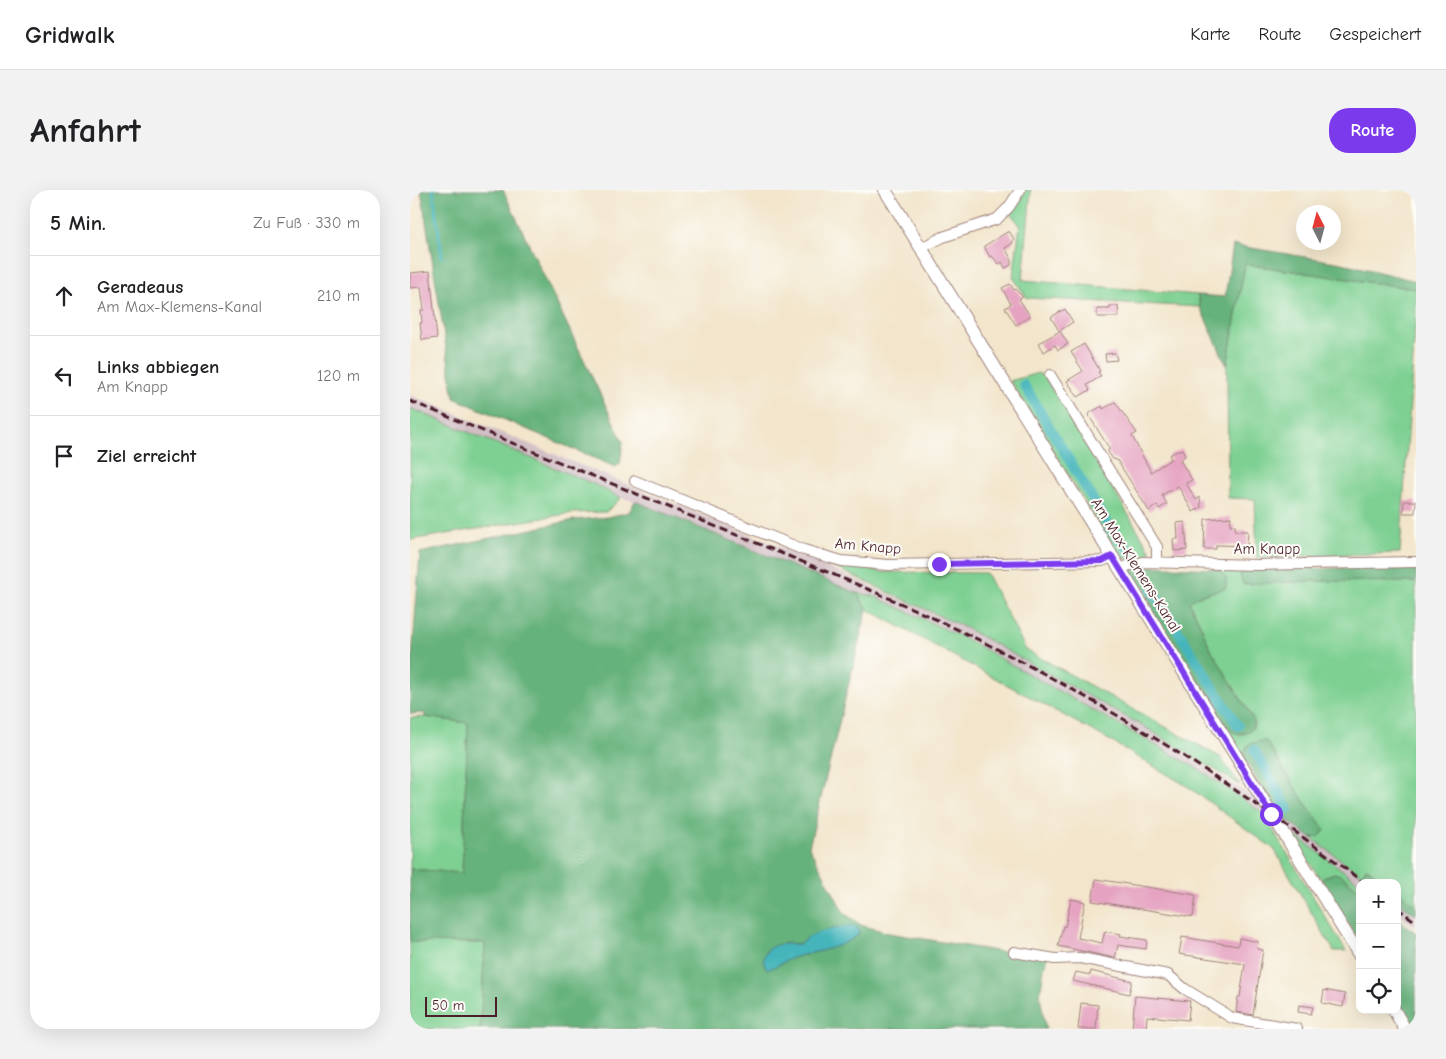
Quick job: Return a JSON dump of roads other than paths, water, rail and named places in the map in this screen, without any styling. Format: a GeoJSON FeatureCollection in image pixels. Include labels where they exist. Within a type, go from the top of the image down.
{"type":"FeatureCollection","features":[{"type":"Feature","properties":{"kind":"main road","name":"Am Max-Klemens-Kanal"},"geometry":{"type":"LineString","coordinates":[[885,190],[1356,950]]}},
{"type":"Feature","properties":{"kind":"main road"},"geometry":{"type":"LineString","coordinates":[[1397,1014],[1406,1029]]}},
{"type":"Feature","properties":{"kind":"street"},"geometry":{"type":"LineString","coordinates":[[921,248],[943,237],[997,219],[1009,207],[1020,190]]}},
{"type":"Feature","properties":{"kind":"street","name":"Am Max-Klemens-Kanal"},"geometry":{"type":"LineString","coordinates":[[1050,375],[1157,547],[1158,562]]}},
{"type":"Feature","properties":{"kind":"street","name":"Am Knapp"},"geometry":{"type":"LineString","coordinates":[[634,481],[804,550],[842,561],[888,565],[948,564],[1102,561],[1112,556]]}},
{"type":"Feature","properties":{"kind":"street","name":"Am Knapp"},"geometry":{"type":"LineString","coordinates":[[1120,570],[1126,566],[1143,562],[1243,565],[1416,562]]}},
{"type":"Feature","properties":{"kind":"street"},"geometry":{"type":"LineString","coordinates":[[1014,952],[1055,959],[1080,958],[1168,975],[1185,989],[1232,1018],[1296,1029]]}},
{"type":"Feature","properties":{"kind":"water"},"geometry":{"type":"Polygon","coordinates":[[[851,926],[859,929],[858,935],[843,944],[792,958],[771,968],[767,969],[764,965],[766,952],[769,948],[779,944],[800,944],[817,933],[851,926]]]}},
{"type":"Feature","properties":{"kind":"waterway"},"geometry":{"type":"LineString","coordinates":[[433,190],[442,257]]}},
{"type":"Feature","properties":{"kind":"waterway"},"geometry":{"type":"LineString","coordinates":[[1024,385],[1110,528],[1130,551]]}},
{"type":"Feature","properties":{"kind":"waterway"},"geometry":{"type":"LineString","coordinates":[[1152,590],[1238,726]]}},
{"type":"Feature","properties":{"kind":"waterway"},"geometry":{"type":"LineString","coordinates":[[1254,750],[1288,809]]}},
{"type":"Feature","properties":{"kind":"railway"},"geometry":{"type":"LineString","coordinates":[[410,401],[862,586],[991,646],[1089,699],[1183,756],[1275,817],[1359,879]]}},
{"type":"Feature","properties":{"kind":"railway"},"geometry":{"type":"LineString","coordinates":[[1401,911],[1416,922]]}}]}
